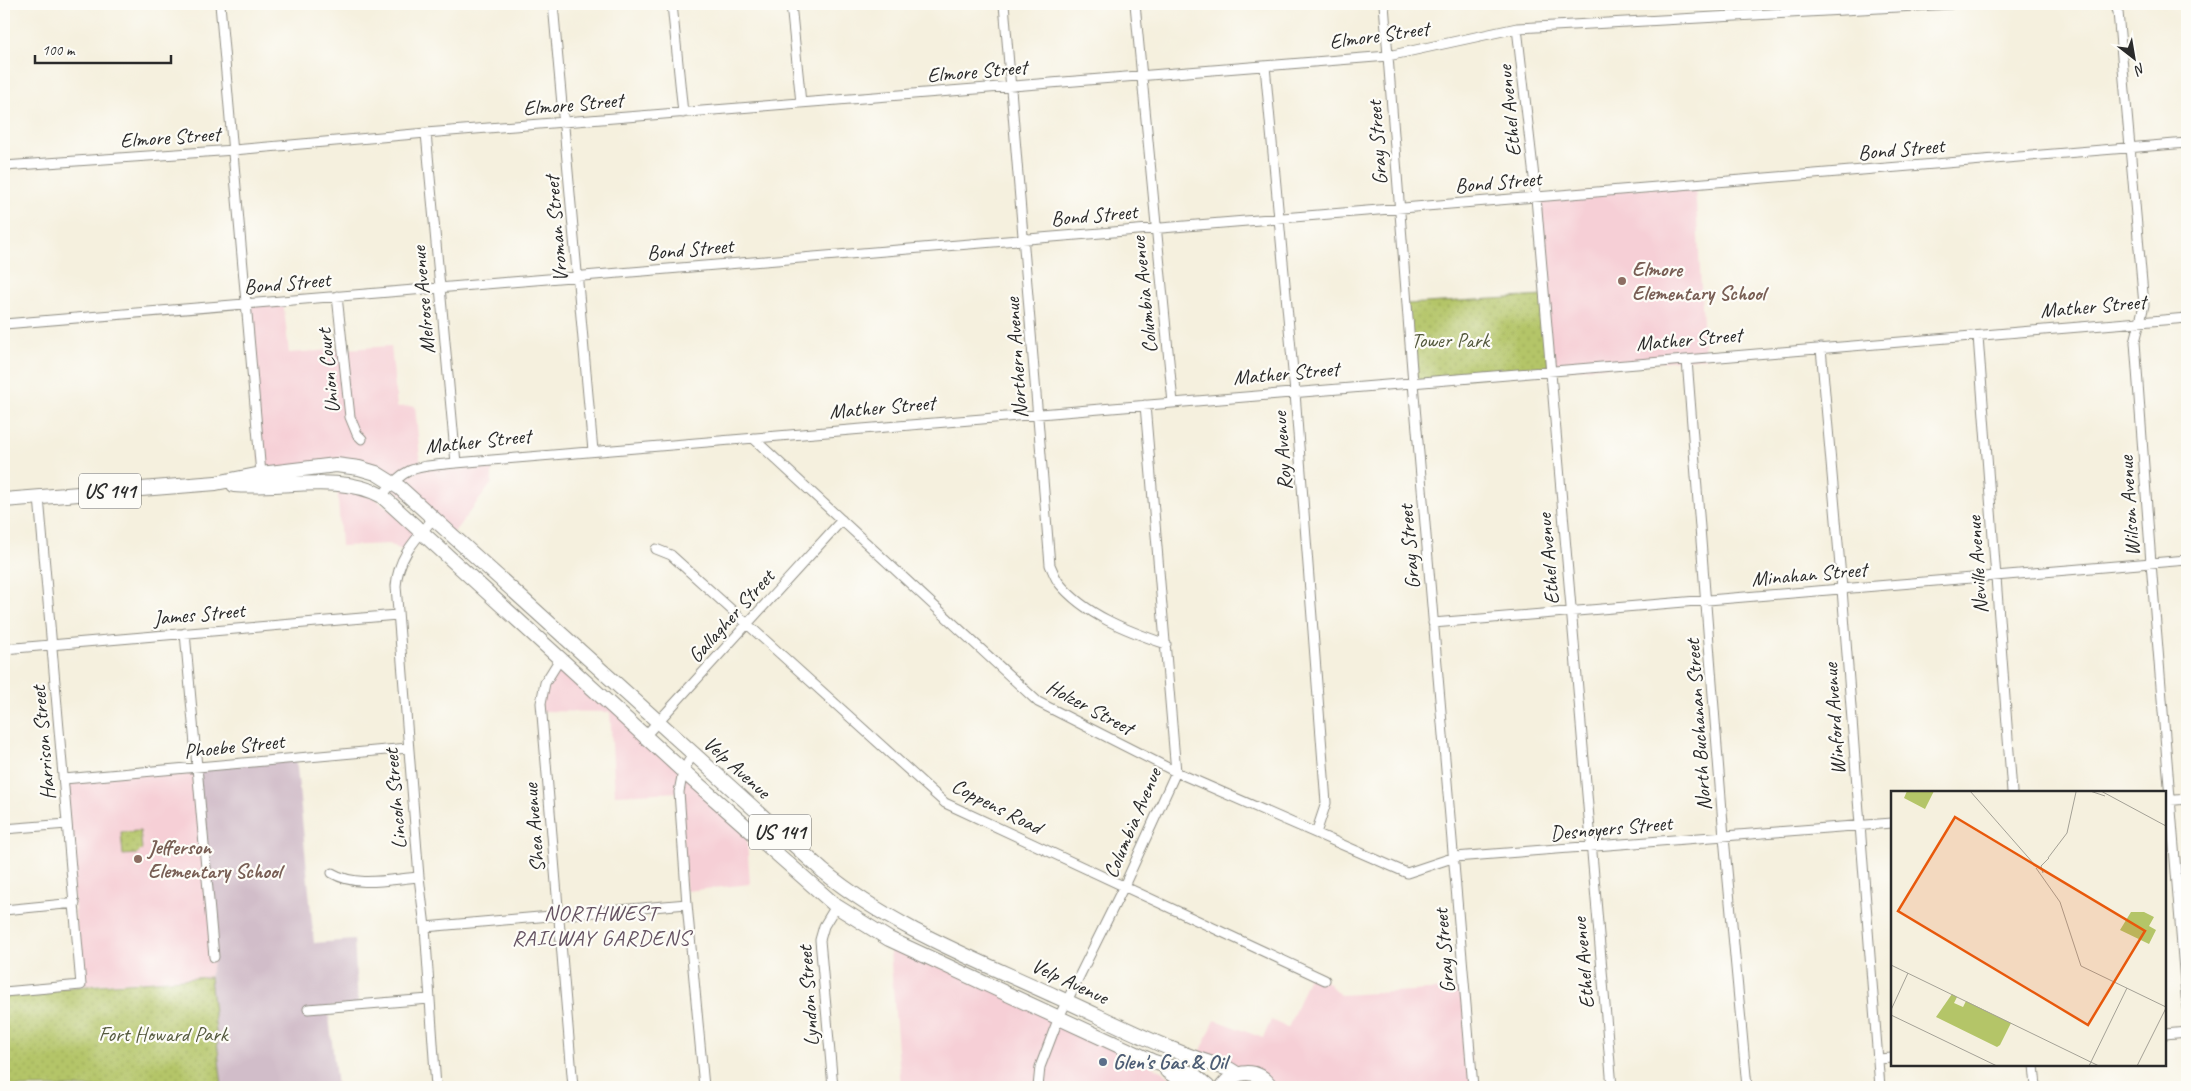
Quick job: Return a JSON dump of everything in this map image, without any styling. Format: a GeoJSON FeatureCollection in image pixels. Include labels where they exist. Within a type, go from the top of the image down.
{"type":"FeatureCollection","features":[{"type":"Feature","properties":{"kind":"main road","name":"US 141"},"geometry":{"type":"LineString","coordinates":[[4,500],[216,483],[260,474],[336,465],[359,468],[376,473],[392,482]]}},
{"type":"Feature","properties":{"kind":"main road","name":"Velp Avenue"},"geometry":{"type":"LineString","coordinates":[[392,482],[823,871],[874,909],[908,928],[1165,1047],[1229,1069],[1237,1074],[1256,1074],[1271,1087]]}},
{"type":"Feature","properties":{"kind":"main road","name":"US 141"},"geometry":{"type":"LineString","coordinates":[[216,483],[247,486],[339,484],[363,488],[382,496]]}},
{"type":"Feature","properties":{"kind":"main road","name":"Velp Avenue"},"geometry":{"type":"LineString","coordinates":[[382,496],[645,736],[836,906],[889,939],[1154,1062],[1193,1074],[1208,1087]]}},
{"type":"Feature","properties":{"kind":"main road"},"geometry":{"type":"LineString","coordinates":[[1154,1062],[1191,1087]]}},
{"type":"Feature","properties":{"kind":"main road"},"geometry":{"type":"LineString","coordinates":[[1222,1087],[1237,1074]]}},
{"type":"Feature","properties":{"kind":"street"},"geometry":{"type":"LineString","coordinates":[[220,4],[234,150],[260,474]]}},
{"type":"Feature","properties":{"kind":"street","name":"Vroman Street"},"geometry":{"type":"LineString","coordinates":[[554,4],[593,451]]}},
{"type":"Feature","properties":{"kind":"street"},"geometry":{"type":"LineString","coordinates":[[672,4],[683,113]]}},
{"type":"Feature","properties":{"kind":"street"},"geometry":{"type":"LineString","coordinates":[[791,4],[800,103]]}},
{"type":"Feature","properties":{"kind":"street","name":"Northern Avenue"},"geometry":{"type":"LineString","coordinates":[[1004,4],[1050,565],[1058,582],[1088,610],[1137,634],[1166,644]]}},
{"type":"Feature","properties":{"kind":"street","name":"Columbia Avenue"},"geometry":{"type":"LineString","coordinates":[[1135,4],[1173,403]]}},
{"type":"Feature","properties":{"kind":"street","name":"Gray Street"},"geometry":{"type":"LineString","coordinates":[[1384,4],[1413,383],[1473,1087]]}},
{"type":"Feature","properties":{"kind":"street","name":"Elmore Street"},"geometry":{"type":"LineString","coordinates":[[4,166],[234,150],[1388,56],[1517,28],[1951,4]]}},
{"type":"Feature","properties":{"kind":"street","name":"Wilson Avenue"},"geometry":{"type":"LineString","coordinates":[[2115,4],[2118,12],[2144,305],[2135,342],[2167,801],[2187,1008]]}},
{"type":"Feature","properties":{"kind":"street","name":"Ethel Avenue"},"geometry":{"type":"LineString","coordinates":[[1517,28],[1536,197],[1612,1087]]}},
{"type":"Feature","properties":{"kind":"street","name":"Roy Avenue"},"geometry":{"type":"LineString","coordinates":[[1265,66],[1295,393],[1326,803],[1316,833]]}},
{"type":"Feature","properties":{"kind":"street","name":"Melrose Avenue"},"geometry":{"type":"LineString","coordinates":[[426,133],[456,463]]}},
{"type":"Feature","properties":{"kind":"street","name":"Bond Street"},"geometry":{"type":"LineString","coordinates":[[4,324],[2187,143]]}},
{"type":"Feature","properties":{"kind":"street","name":"Union Court"},"geometry":{"type":"LineString","coordinates":[[337,296],[350,417],[356,434],[362,439]]}},
{"type":"Feature","properties":{"kind":"street","name":"Mather Street"},"geometry":{"type":"LineString","coordinates":[[382,496],[392,482],[402,473],[413,468],[456,463],[2187,318]]}},
{"type":"Feature","properties":{"kind":"street","name":"Neville Avenue"},"geometry":{"type":"LineString","coordinates":[[1978,336],[2012,791]]}},
{"type":"Feature","properties":{"kind":"street","name":"Winford Avenue"},"geometry":{"type":"LineString","coordinates":[[1821,348],[1842,589],[1880,1087]]}},
{"type":"Feature","properties":{"kind":"street","name":"North Buchanan Street"},"geometry":{"type":"LineString","coordinates":[[1686,360],[1724,837],[1747,1087]]}},
{"type":"Feature","properties":{"kind":"street","name":"Columbia Avenue"},"geometry":{"type":"LineString","coordinates":[[1038,1087],[1040,1067],[1059,1017],[1124,886],[1176,772],[1145,405]]}},
{"type":"Feature","properties":{"kind":"street","name":"Holzer Street"},"geometry":{"type":"LineString","coordinates":[[753,438],[1038,702],[1176,772],[1407,873],[1453,858]]}},
{"type":"Feature","properties":{"kind":"street","name":"Harrison Street"},"geometry":{"type":"LineString","coordinates":[[4,992],[81,985],[39,497]]}},
{"type":"Feature","properties":{"kind":"street","name":"Lincoln Street"},"geometry":{"type":"LineString","coordinates":[[433,519],[411,544],[399,566],[396,586],[419,877],[425,926],[436,1087]]}},
{"type":"Feature","properties":{"kind":"street","name":"Gallagher Street"},"geometry":{"type":"LineString","coordinates":[[645,736],[842,520]]}},
{"type":"Feature","properties":{"kind":"street","name":"Coppens Road"},"geometry":{"type":"LineString","coordinates":[[656,549],[671,555],[747,626],[946,803],[1325,980]]}},
{"type":"Feature","properties":{"kind":"street","name":"Minahan Street"},"geometry":{"type":"LineString","coordinates":[[1433,623],[2187,560]]}},
{"type":"Feature","properties":{"kind":"street","name":"James Street"},"geometry":{"type":"LineString","coordinates":[[4,649],[397,615]]}},
{"type":"Feature","properties":{"kind":"street"},"geometry":{"type":"LineString","coordinates":[[185,633],[214,957]]}},
{"type":"Feature","properties":{"kind":"street","name":"Shea Avenue"},"geometry":{"type":"LineString","coordinates":[[560,659],[545,683],[541,703],[573,1087]]}},
{"type":"Feature","properties":{"kind":"street","name":"Phoebe Street"},"geometry":{"type":"LineString","coordinates":[[64,779],[408,748]]}},
{"type":"Feature","properties":{"kind":"street"},"geometry":{"type":"LineString","coordinates":[[694,754],[683,770],[679,792],[704,1087]]}},
{"type":"Feature","properties":{"kind":"street"},"geometry":{"type":"LineString","coordinates":[[2167,801],[2187,799]]}},
{"type":"Feature","properties":{"kind":"street","name":"Desnoyers Street"},"geometry":{"type":"LineString","coordinates":[[1453,858],[1891,823]]}},
{"type":"Feature","properties":{"kind":"street"},"geometry":{"type":"LineString","coordinates":[[4,829],[67,824]]}},
{"type":"Feature","properties":{"kind":"street"},"geometry":{"type":"LineString","coordinates":[[332,872],[345,880],[358,882],[419,877]]}},
{"type":"Feature","properties":{"kind":"street"},"geometry":{"type":"LineString","coordinates":[[4,910],[75,904]]}},
{"type":"Feature","properties":{"kind":"street"},"geometry":{"type":"LineString","coordinates":[[425,926],[687,904]]}},
{"type":"Feature","properties":{"kind":"street","name":"Lyndon Street"},"geometry":{"type":"LineString","coordinates":[[833,1087],[820,940],[824,926],[836,906]]}},
{"type":"Feature","properties":{"kind":"street"},"geometry":{"type":"LineString","coordinates":[[308,1008],[429,999]]}},
{"type":"Feature","properties":{"kind":"street"},"geometry":{"type":"LineString","coordinates":[[2166,1034],[2187,1032]]}},
{"type":"Feature","properties":{"kind":"street"},"geometry":{"type":"LineString","coordinates":[[1878,1059],[1891,1058]]}},
{"type":"Feature","properties":{"kind":"street"},"geometry":{"type":"LineString","coordinates":[[2034,1066],[2036,1087]]}},
{"type":"Feature","properties":{"kind":"shaded area","name":"Elmore Elementary School"},"geometry":{"type":"Polygon","coordinates":[[[1695,184],[1705,358],[1549,371],[1536,197],[1695,184]]]}},
{"type":"Feature","properties":{"kind":"shaded area"},"geometry":{"type":"Polygon","coordinates":[[[283,300],[289,353],[391,346],[397,407],[415,406],[421,467],[492,460],[492,483],[451,536],[421,507],[359,468],[261,474],[247,304],[283,300]]]}},
{"type":"Feature","properties":{"kind":"shaded area"},"geometry":{"type":"Polygon","coordinates":[[[337,484],[359,487],[422,532],[406,552],[389,544],[341,546],[337,484]]]}},
{"type":"Feature","properties":{"kind":"shaded area"},"geometry":{"type":"Polygon","coordinates":[[[560,659],[750,830],[747,841],[750,884],[686,891],[679,792],[615,795],[610,712],[541,711],[541,703],[560,659]]]}},
{"type":"Feature","properties":{"kind":"shaded area"},"geometry":{"type":"Polygon","coordinates":[[[296,757],[314,943],[354,940],[358,1005],[328,1007],[337,1087],[222,1087],[210,977],[214,957],[197,768],[296,757]]]}},
{"type":"Feature","properties":{"kind":"shaded area","name":"Jefferson Elementary School"},"geometry":{"type":"Polygon","coordinates":[[[197,768],[214,957],[210,977],[81,985],[64,779],[197,768]]]}},
{"type":"Feature","properties":{"kind":"shaded area"},"geometry":{"type":"Polygon","coordinates":[[[889,939],[1059,1017],[1191,1087],[901,1087],[889,939]]]}},
{"type":"Feature","properties":{"kind":"shaded area"},"geometry":{"type":"Polygon","coordinates":[[[1310,974],[1325,980],[1340,995],[1465,988],[1473,1087],[1271,1087],[1197,1059],[1215,1020],[1263,1038],[1271,1020],[1288,1028],[1310,974]]]}},
{"type":"Feature","properties":{"kind":"green space","name":"Tower Park"},"geometry":{"type":"Polygon","coordinates":[[[1544,296],[1549,371],[1413,383],[1407,304],[1544,296]]]}},
{"type":"Feature","properties":{"kind":"green space"},"geometry":{"type":"Polygon","coordinates":[[[140,831],[142,849],[137,854],[123,855],[121,832],[140,831]]]}},
{"type":"Feature","properties":{"kind":"green space","name":"Fort Howard Park"},"geometry":{"type":"Polygon","coordinates":[[[210,977],[222,1087],[4,1087],[4,992],[210,977]]]}},
{"type":"Feature","properties":{"kind":"place","name":"Elmore Elementary School"},"geometry":{"type":"Point","coordinates":[1622,281]}},
{"type":"Feature","properties":{"kind":"place","name":"Jefferson Elementary School"},"geometry":{"type":"Point","coordinates":[138,859]}},
{"type":"Feature","properties":{"kind":"place","name":"Glen's Gas & Oil"},"geometry":{"type":"Point","coordinates":[1103,1062]}},
{"type":"Feature","properties":{"kind":"district","name":"NORTHWEST RAILWAY GARDENS"},"geometry":{"type":"Point","coordinates":[601,924]}}]}
